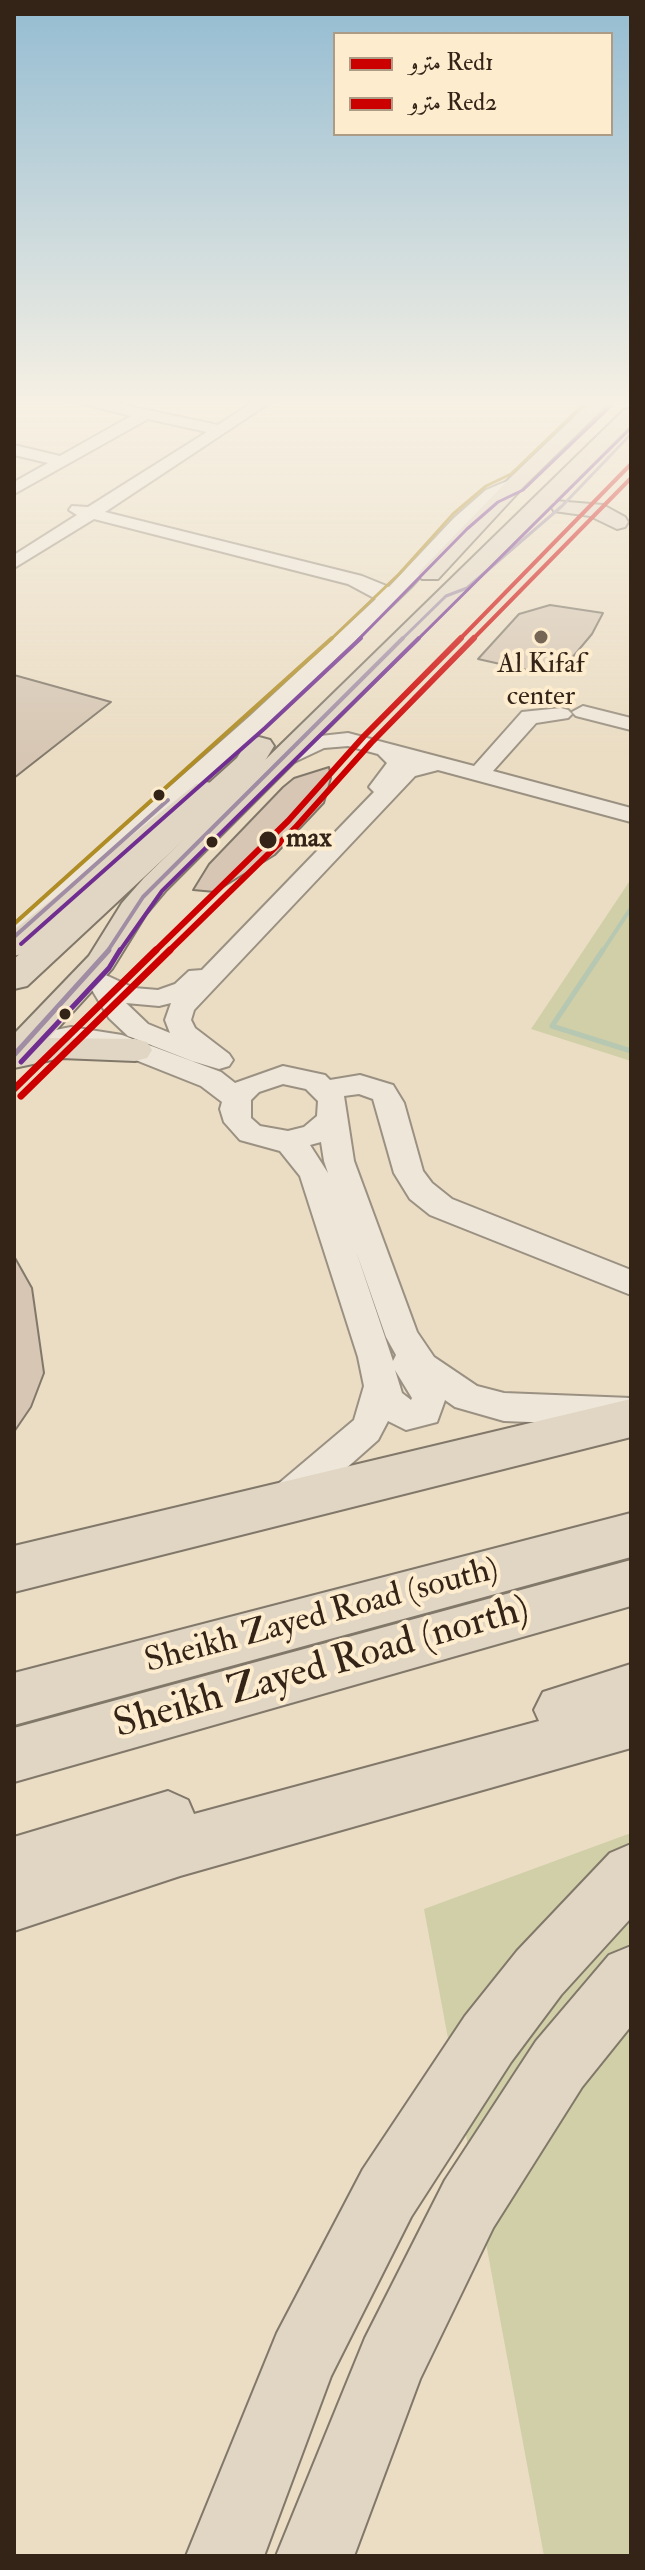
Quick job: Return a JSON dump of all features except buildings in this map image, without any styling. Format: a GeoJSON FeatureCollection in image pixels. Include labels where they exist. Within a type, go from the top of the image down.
{"type":"FeatureCollection","features":[{"type":"Feature","properties":{"kind":"highway"},"geometry":{"type":"LineString","coordinates":[[14,978],[249,763],[266,755]]}},
{"type":"Feature","properties":{"kind":"highway"},"geometry":{"type":"LineString","coordinates":[[14,1569],[631,1415]]}},
{"type":"Feature","properties":{"kind":"highway","name":"Sheikh Zayed Road (south)"},"geometry":{"type":"LineString","coordinates":[[14,1699],[631,1535]]}},
{"type":"Feature","properties":{"kind":"highway"},"geometry":{"type":"LineString","coordinates":[[14,1544],[112,1547]]}},
{"type":"Feature","properties":{"kind":"highway","name":"Sheikh Zayed Road (north)"},"geometry":{"type":"LineString","coordinates":[[14,1755],[631,1583]]}},
{"type":"Feature","properties":{"kind":"highway"},"geometry":{"type":"LineString","coordinates":[[14,1780],[631,1610]]}},
{"type":"Feature","properties":{"kind":"highway"},"geometry":{"type":"LineString","coordinates":[[14,1867],[137,1829],[631,1690]]}},
{"type":"Feature","properties":{"kind":"highway"},"geometry":{"type":"LineString","coordinates":[[14,1901],[165,1852],[631,1722]]}},
{"type":"Feature","properties":{"kind":"highway"},"geometry":{"type":"LineString","coordinates":[[225,2556],[267,2440],[302,2358],[387,2193],[488,2039],[539,1973],[631,1874]]}},
{"type":"Feature","properties":{"kind":"highway"},"geometry":{"type":"LineString","coordinates":[[315,2556],[390,2363],[469,2204],[559,2064],[631,1977]]}},
{"type":"Feature","properties":{"kind":"main road"},"geometry":{"type":"LineString","coordinates":[[17,1043],[410,586],[480,518]]}},
{"type":"Feature","properties":{"kind":"main road"},"geometry":{"type":"LineString","coordinates":[[410,586],[437,582],[514,518]]}},
{"type":"Feature","properties":{"kind":"main road"},"geometry":{"type":"LineString","coordinates":[[446,596],[467,588],[548,518]]}},
{"type":"Feature","properties":{"kind":"main road"},"geometry":{"type":"LineString","coordinates":[[610,518],[617,522]]}},
{"type":"Feature","properties":{"kind":"main road"},"geometry":{"type":"LineString","coordinates":[[14,946],[266,755],[446,596],[512,520]]}},
{"type":"Feature","properties":{"kind":"main road"},"geometry":{"type":"LineString","coordinates":[[17,1043],[98,978],[140,901]]}},
{"type":"Feature","properties":{"kind":"main road"},"geometry":{"type":"LineString","coordinates":[[17,1043],[135,1050]]}},
{"type":"Feature","properties":{"kind":"street"},"geometry":{"type":"LineString","coordinates":[[14,550],[73,518]]}},
{"type":"Feature","properties":{"kind":"street"},"geometry":{"type":"LineString","coordinates":[[14,563],[75,518]]}},
{"type":"Feature","properties":{"kind":"street"},"geometry":{"type":"LineString","coordinates":[[97,518],[355,580],[410,586]]}},
{"type":"Feature","properties":{"kind":"street"},"geometry":{"type":"LineString","coordinates":[[355,580],[382,591],[386,599]]}},
{"type":"Feature","properties":{"kind":"street"},"geometry":{"type":"LineString","coordinates":[[14,937],[258,721],[386,599],[410,586]]}},
{"type":"Feature","properties":{"kind":"street"},"geometry":{"type":"LineString","coordinates":[[484,767],[530,717],[572,713],[631,724]]}},
{"type":"Feature","properties":{"kind":"street"},"geometry":{"type":"LineString","coordinates":[[266,755],[333,739],[384,747],[631,815]]}},
{"type":"Feature","properties":{"kind":"street"},"geometry":{"type":"LineString","coordinates":[[98,978],[150,998],[176,993],[190,985],[394,771],[396,757],[384,747]]}},
{"type":"Feature","properties":{"kind":"street"},"geometry":{"type":"LineString","coordinates":[[219,1060],[184,1033],[178,1020],[181,1008],[407,771],[440,763]]}},
{"type":"Feature","properties":{"kind":"street"},"geometry":{"type":"LineString","coordinates":[[98,978],[118,1012],[138,1030],[219,1060],[315,1082],[328,1105],[339,1161],[402,1337],[408,1364],[429,1397],[429,1405],[416,1417],[406,1416],[390,1403],[381,1386],[375,1357],[315,1176],[306,1159],[288,1141]]}},
{"type":"Feature","properties":{"kind":"street"},"geometry":{"type":"LineString","coordinates":[[135,1050],[211,1079],[237,1099]]}},
{"type":"Feature","properties":{"kind":"street"},"geometry":{"type":"LineString","coordinates":[[283,1075],[249,1085],[237,1099],[234,1109],[238,1122],[250,1133],[288,1141],[314,1134],[328,1105],[360,1084],[383,1092],[390,1103],[409,1173],[421,1191],[441,1207],[631,1283]]}},
{"type":"Feature","properties":{"kind":"street"},"geometry":{"type":"LineString","coordinates":[[402,1337],[422,1366],[435,1378],[485,1403],[538,1410],[631,1415]]}},
{"type":"Feature","properties":{"kind":"street"},"geometry":{"type":"LineString","coordinates":[[282,1503],[366,1430],[379,1401],[381,1386]]}},
{"type":"Feature","properties":{"kind":"shaded area"},"geometry":{"type":"Polygon","coordinates":[[[631,879],[631,1061],[531,1029],[631,879]]]}},
{"type":"Feature","properties":{"kind":"shaded area"},"geometry":{"type":"Polygon","coordinates":[[[631,1833],[631,2556],[544,2556],[424,1909],[631,1833]]]}},
{"type":"Feature","properties":{"kind":"waterway"},"geometry":{"type":"LineString","coordinates":[[602,952],[631,908]]}},
{"type":"Feature","properties":{"kind":"waterway"},"geometry":{"type":"LineString","coordinates":[[603,950],[552,1026],[631,1051]]}},
{"type":"Feature","properties":{"kind":"metro line","name":"Red1"},"geometry":{"type":"LineString","coordinates":[[14,1089],[288,821],[364,736],[578,518]]}},
{"type":"Feature","properties":{"kind":"metro line","name":"Red2"},"geometry":{"type":"LineString","coordinates":[[21,1096],[295,828],[371,743],[592,518]]}},
{"type":"Feature","properties":{"kind":"transit line"},"geometry":{"type":"LineString","coordinates":[[14,924],[251,714],[399,574],[449,518]]}},
{"type":"Feature","properties":{"kind":"transit line"},"geometry":{"type":"LineString","coordinates":[[21,944],[265,728],[413,588],[480,518]]}},
{"type":"Feature","properties":{"kind":"transit line"},"geometry":{"type":"LineString","coordinates":[[21,1062],[109,968],[141,916],[162,891],[540,518]]}},
{"type":"Feature","properties":{"kind":"transit line"},"geometry":{"type":"LineString","coordinates":[[14,1055],[101,962],[143,897],[273,765],[446,596],[467,588],[548,518]]}},
{"type":"Feature","properties":{"kind":"transit line"},"geometry":{"type":"LineString","coordinates":[[14,937],[168,800]]}},
{"type":"Feature","properties":{"kind":"place","name":"Al Kifaf center"},"geometry":{"type":"Point","coordinates":[541,637]}},
{"type":"Feature","properties":{"kind":"place","name":"max"},"geometry":{"type":"Point","coordinates":[268,840]}}]}
